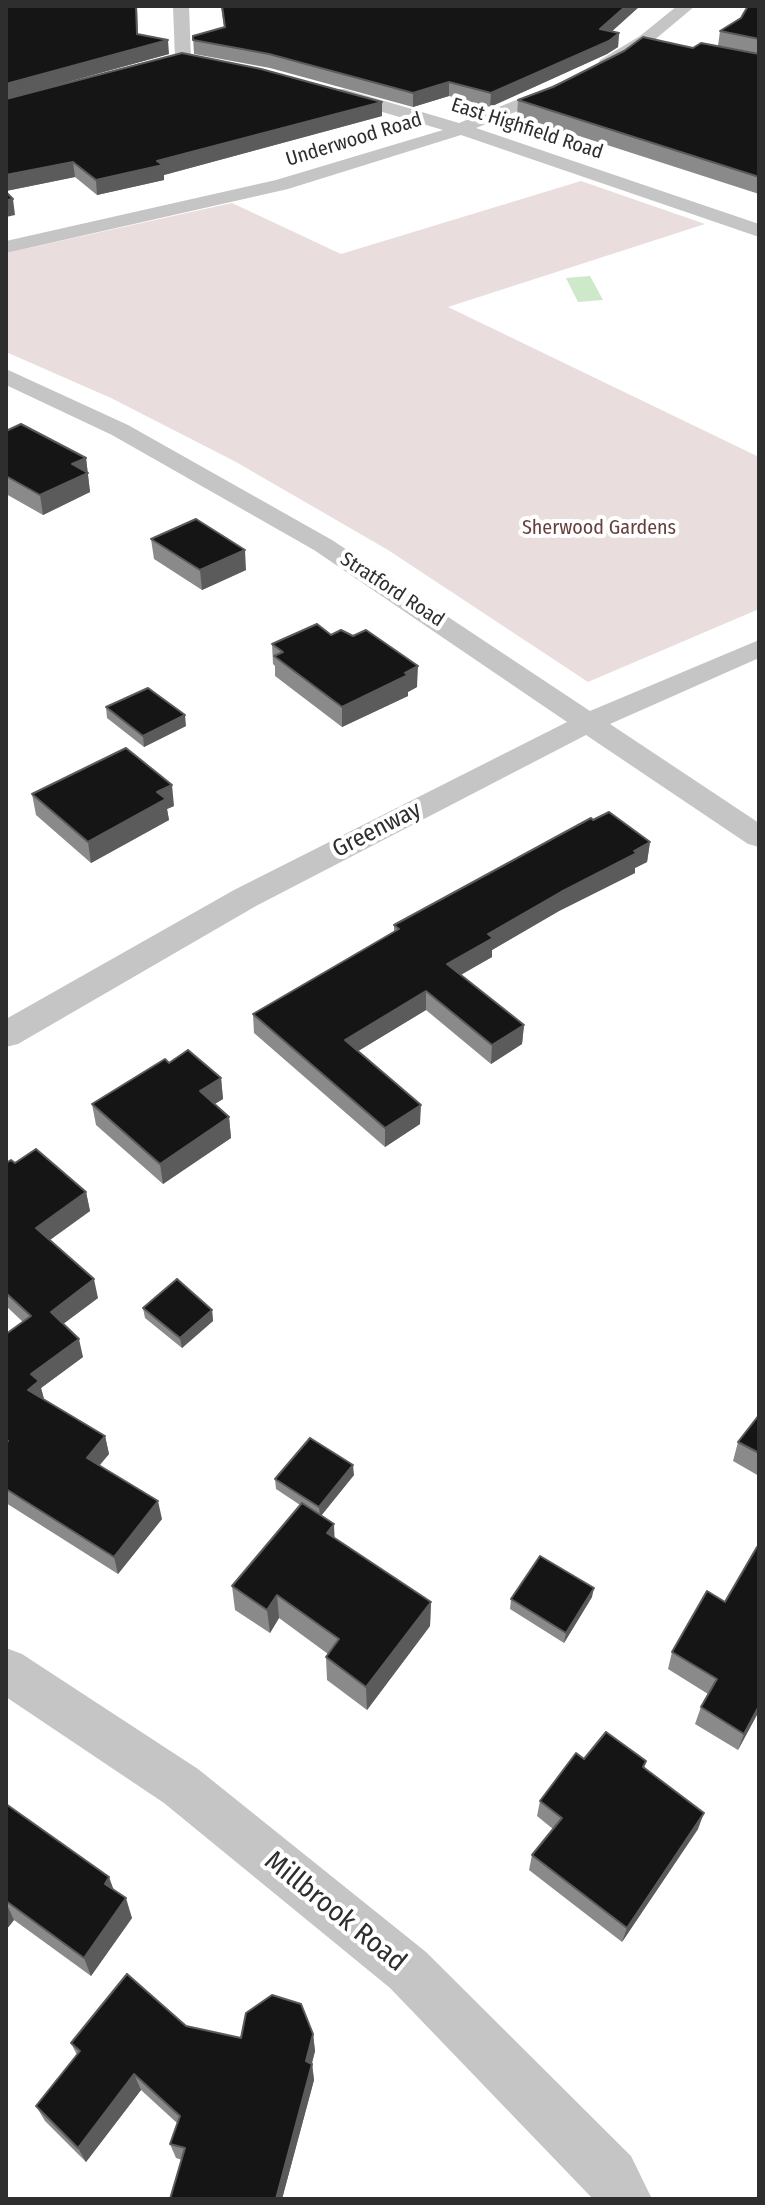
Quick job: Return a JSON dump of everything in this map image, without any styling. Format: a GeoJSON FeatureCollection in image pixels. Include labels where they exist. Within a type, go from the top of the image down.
{"type":"FeatureCollection","features":[{"type":"Feature","properties":{"kind":"street"},"geometry":{"type":"LineString","coordinates":[[181,6],[183,59]]}},
{"type":"Feature","properties":{"kind":"street","name":"Underwood Road"},"geometry":{"type":"LineString","coordinates":[[6,247],[281,185],[460,129],[585,76],[655,41],[687,6]]}},
{"type":"Feature","properties":{"kind":"street"},"geometry":{"type":"LineString","coordinates":[[165,65],[183,59],[203,63]]}},
{"type":"Feature","properties":{"kind":"street","name":"East Highfield Road"},"geometry":{"type":"LineString","coordinates":[[314,88],[460,129],[759,231]]}},
{"type":"Feature","properties":{"kind":"street","name":"Stratford Road"},"geometry":{"type":"LineString","coordinates":[[6,376],[120,430],[262,508],[415,605],[759,837]]}},
{"type":"Feature","properties":{"kind":"street","name":"Greenway"},"geometry":{"type":"LineString","coordinates":[[6,1035],[245,898],[587,723],[759,648]]}},
{"type":"Feature","properties":{"kind":"street","name":"Millbrook Road"},"geometry":{"type":"LineString","coordinates":[[6,1670],[181,1786],[408,1970],[611,2176],[624,2199]]}},
{"type":"Feature","properties":{"kind":"green space","name":"Sherwood Gardens"},"geometry":{"type":"Polygon","coordinates":[[[581,181],[705,224],[448,307],[759,457],[759,609],[588,682],[388,550],[236,462],[111,398],[6,352],[6,253],[232,203],[341,254],[581,181]]]}},
{"type":"Feature","properties":{"kind":"shaded area"},"geometry":{"type":"Polygon","coordinates":[[[590,276],[603,300],[578,302],[566,278],[590,276]]]}},
{"type":"Feature","properties":{"kind":"building"},"geometry":{"type":"Polygon","coordinates":[[[6,6],[136,6],[137,34],[168,40],[6,84],[6,6]]]}},
{"type":"Feature","properties":{"kind":"building"},"geometry":{"type":"Polygon","coordinates":[[[222,6],[626,6],[600,29],[619,33],[609,41],[491,93],[449,82],[413,93],[269,54],[193,40],[193,36],[225,27],[222,6]]]}},
{"type":"Feature","properties":{"kind":"building"},"geometry":{"type":"Polygon","coordinates":[[[748,6],[759,6],[759,39],[720,31],[741,18],[748,6]]]}},
{"type":"Feature","properties":{"kind":"building"},"geometry":{"type":"Polygon","coordinates":[[[643,37],[693,48],[701,43],[759,54],[759,177],[518,100],[553,87],[624,51],[643,37]]]}},
{"type":"Feature","properties":{"kind":"building"},"geometry":{"type":"Polygon","coordinates":[[[182,53],[261,69],[382,102],[157,161],[163,165],[96,180],[73,162],[6,175],[6,99],[182,53]]]}},
{"type":"Feature","properties":{"kind":"building"},"geometry":{"type":"Polygon","coordinates":[[[21,424],[86,458],[72,464],[88,473],[40,495],[6,476],[6,431],[21,424]]]}},
{"type":"Feature","properties":{"kind":"building"},"geometry":{"type":"Polygon","coordinates":[[[196,519],[245,550],[200,570],[151,539],[196,519]]]}},
{"type":"Feature","properties":{"kind":"building"},"geometry":{"type":"Polygon","coordinates":[[[317,624],[331,635],[341,630],[353,636],[366,630],[418,666],[405,673],[408,675],[342,707],[274,656],[283,652],[272,644],[317,624]]]}},
{"type":"Feature","properties":{"kind":"building"},"geometry":{"type":"Polygon","coordinates":[[[148,688],[185,715],[143,736],[106,707],[148,688]]]}},
{"type":"Feature","properties":{"kind":"building"},"geometry":{"type":"Polygon","coordinates":[[[126,748],[172,785],[157,792],[166,799],[88,842],[32,794],[126,748]]]}},
{"type":"Feature","properties":{"kind":"building"},"geometry":{"type":"Polygon","coordinates":[[[609,812],[650,842],[634,851],[637,853],[488,934],[493,938],[447,964],[524,1025],[492,1045],[426,991],[345,1040],[421,1105],[385,1128],[253,1014],[399,929],[394,925],[591,818],[593,820],[609,812]]]}},
{"type":"Feature","properties":{"kind":"building"},"geometry":{"type":"Polygon","coordinates":[[[188,1050],[221,1078],[200,1091],[229,1117],[160,1164],[92,1104],[165,1059],[169,1063],[188,1050]]]}},
{"type":"Feature","properties":{"kind":"building"},"geometry":{"type":"Polygon","coordinates":[[[36,1149],[86,1192],[36,1228],[94,1279],[51,1312],[79,1339],[31,1374],[39,1381],[28,1390],[105,1436],[87,1458],[158,1501],[114,1557],[6,1489],[6,1334],[31,1316],[6,1293],[6,1163],[11,1160],[15,1163],[36,1149]]]}},
{"type":"Feature","properties":{"kind":"building"},"geometry":{"type":"Polygon","coordinates":[[[177,1279],[212,1310],[180,1338],[143,1308],[177,1279]]]}},
{"type":"Feature","properties":{"kind":"building"},"geometry":{"type":"Polygon","coordinates":[[[759,1415],[759,1453],[738,1442],[759,1415]]]}},
{"type":"Feature","properties":{"kind":"building"},"geometry":{"type":"Polygon","coordinates":[[[310,1438],[353,1465],[319,1507],[275,1479],[310,1438]]]}},
{"type":"Feature","properties":{"kind":"building"},"geometry":{"type":"Polygon","coordinates":[[[302,1503],[334,1524],[327,1533],[431,1602],[366,1687],[326,1657],[339,1639],[277,1595],[267,1610],[232,1586],[302,1503]]]}},
{"type":"Feature","properties":{"kind":"building"},"geometry":{"type":"Polygon","coordinates":[[[757,1547],[759,1706],[744,1734],[701,1707],[717,1679],[672,1652],[707,1591],[725,1602],[757,1547]]]}},
{"type":"Feature","properties":{"kind":"building"},"geometry":{"type":"Polygon","coordinates":[[[540,1556],[594,1588],[566,1633],[511,1599],[540,1556]]]}},
{"type":"Feature","properties":{"kind":"building"},"geometry":{"type":"Polygon","coordinates":[[[606,1732],[646,1761],[643,1767],[704,1813],[627,1928],[532,1855],[562,1818],[540,1801],[576,1753],[584,1759],[606,1732]]]}},
{"type":"Feature","properties":{"kind":"building"},"geometry":{"type":"Polygon","coordinates":[[[6,1804],[109,1877],[105,1884],[126,1898],[84,1958],[6,1901],[6,1804]]]}},
{"type":"Feature","properties":{"kind":"building"},"geometry":{"type":"Polygon","coordinates":[[[127,1974],[186,2026],[241,2038],[246,2013],[272,1995],[301,2004],[313,2034],[306,2061],[312,2064],[276,2199],[170,2199],[185,2148],[170,2144],[180,2116],[134,2074],[78,2148],[36,2106],[80,2051],[71,2043],[127,1974]]]}}]}
